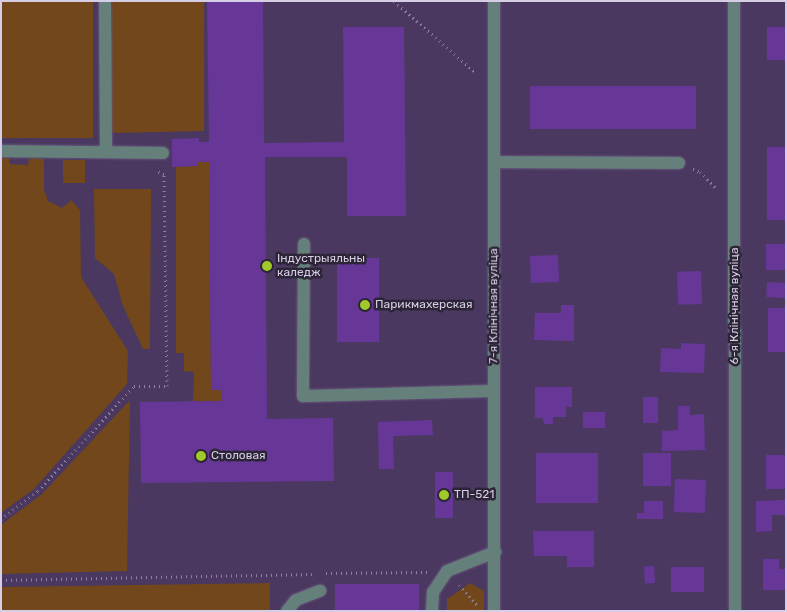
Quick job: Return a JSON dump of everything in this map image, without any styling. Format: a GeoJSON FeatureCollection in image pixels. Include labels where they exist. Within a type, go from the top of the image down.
{"type":"FeatureCollection","features":[{"type":"Feature","properties":{"kind":"street"},"geometry":{"type":"LineString","coordinates":[[105,1],[106,150]]}},
{"type":"Feature","properties":{"kind":"street","name":"7-я Клінічная вуліца"},"geometry":{"type":"LineString","coordinates":[[494,1],[494,611]]}},
{"type":"Feature","properties":{"kind":"street","name":"6-я Клінічная вуліца"},"geometry":{"type":"LineString","coordinates":[[734,1],[735,611]]}},
{"type":"Feature","properties":{"kind":"street"},"geometry":{"type":"LineString","coordinates":[[1,151],[106,150],[163,153]]}},
{"type":"Feature","properties":{"kind":"street"},"geometry":{"type":"LineString","coordinates":[[494,162],[679,163]]}},
{"type":"Feature","properties":{"kind":"street"},"geometry":{"type":"LineString","coordinates":[[304,244],[304,396],[494,391]]}},
{"type":"Feature","properties":{"kind":"street"},"geometry":{"type":"LineString","coordinates":[[432,611],[433,592],[447,571],[495,552]]}},
{"type":"Feature","properties":{"kind":"street"},"geometry":{"type":"LineString","coordinates":[[287,611],[296,600],[320,591]]}},
{"type":"Feature","properties":{"kind":"path"},"geometry":{"type":"LineString","coordinates":[[394,1],[494,88]]}},
{"type":"Feature","properties":{"kind":"path"},"geometry":{"type":"LineString","coordinates":[[1,519],[38,492],[134,386],[167,386],[164,174],[155,170]]}},
{"type":"Feature","properties":{"kind":"path"},"geometry":{"type":"LineString","coordinates":[[700,172],[712,182]]}},
{"type":"Feature","properties":{"kind":"path"},"geometry":{"type":"LineString","coordinates":[[1,580],[447,571],[482,611]]}},
{"type":"Feature","properties":{"kind":"shaded area"},"geometry":{"type":"Polygon","coordinates":[[[1,1],[93,1],[93,138],[1,138],[1,1]]]}},
{"type":"Feature","properties":{"kind":"shaded area"},"geometry":{"type":"Polygon","coordinates":[[[112,1],[204,1],[204,131],[114,133],[109,126],[112,1]]]}},
{"type":"Feature","properties":{"kind":"shaded area"},"geometry":{"type":"Polygon","coordinates":[[[1,158],[9,158],[10,164],[28,165],[29,158],[44,159],[44,190],[48,201],[62,208],[71,200],[80,210],[81,277],[128,351],[127,384],[34,489],[1,513],[1,158]]]}},
{"type":"Feature","properties":{"kind":"shaded area"},"geometry":{"type":"Polygon","coordinates":[[[63,160],[85,160],[85,183],[63,183],[63,160]]]}},
{"type":"Feature","properties":{"kind":"shaded area"},"geometry":{"type":"Polygon","coordinates":[[[198,162],[209,162],[211,389],[222,390],[222,401],[193,401],[194,372],[184,371],[184,353],[176,353],[176,167],[198,166],[198,162]]]}},
{"type":"Feature","properties":{"kind":"shaded area"},"geometry":{"type":"Polygon","coordinates":[[[94,189],[151,189],[150,349],[143,349],[123,306],[114,274],[95,258],[94,189]]]}},
{"type":"Feature","properties":{"kind":"shaded area"},"geometry":{"type":"Polygon","coordinates":[[[130,400],[127,571],[1,574],[1,525],[42,494],[130,400]]]}},
{"type":"Feature","properties":{"kind":"shaded area"},"geometry":{"type":"Polygon","coordinates":[[[270,583],[270,611],[1,611],[1,587],[270,583]]]}},
{"type":"Feature","properties":{"kind":"shaded area"},"geometry":{"type":"Polygon","coordinates":[[[470,583],[484,591],[484,611],[447,611],[447,599],[470,583]]]}},
{"type":"Feature","properties":{"kind":"building"},"geometry":{"type":"Polygon","coordinates":[[[207,1],[263,1],[264,143],[344,142],[343,27],[404,27],[406,216],[347,216],[347,157],[265,157],[267,419],[333,418],[334,481],[141,483],[140,402],[222,401],[222,390],[211,390],[209,162],[198,162],[198,166],[172,167],[172,139],[199,138],[199,142],[209,142],[207,1]]]}},
{"type":"Feature","properties":{"kind":"building"},"geometry":{"type":"Polygon","coordinates":[[[767,27],[786,27],[786,60],[767,60],[767,27]]]}},
{"type":"Feature","properties":{"kind":"building"},"geometry":{"type":"Polygon","coordinates":[[[530,86],[696,86],[696,129],[530,129],[530,86]]]}},
{"type":"Feature","properties":{"kind":"building"},"geometry":{"type":"Polygon","coordinates":[[[767,147],[786,147],[786,220],[767,220],[767,147]]]}},
{"type":"Feature","properties":{"kind":"building"},"geometry":{"type":"Polygon","coordinates":[[[766,244],[786,244],[786,270],[766,270],[766,244]]]}},
{"type":"Feature","properties":{"kind":"building"},"geometry":{"type":"Polygon","coordinates":[[[558,255],[559,282],[531,283],[530,256],[558,255]]]}},
{"type":"Feature","properties":{"kind":"building"},"geometry":{"type":"Polygon","coordinates":[[[337,258],[379,258],[379,342],[337,342],[337,258]]]}},
{"type":"Feature","properties":{"kind":"building"},"geometry":{"type":"Polygon","coordinates":[[[701,271],[702,304],[678,305],[677,272],[701,271]]]}},
{"type":"Feature","properties":{"kind":"building"},"geometry":{"type":"Polygon","coordinates":[[[767,282],[786,283],[785,298],[766,297],[767,282]]]}},
{"type":"Feature","properties":{"kind":"building"},"geometry":{"type":"Polygon","coordinates":[[[561,305],[574,305],[574,341],[534,340],[535,313],[561,313],[561,305]]]}},
{"type":"Feature","properties":{"kind":"building"},"geometry":{"type":"Polygon","coordinates":[[[768,308],[786,308],[786,352],[768,352],[768,308]]]}},
{"type":"Feature","properties":{"kind":"building"},"geometry":{"type":"Polygon","coordinates":[[[681,343],[705,344],[704,373],[660,372],[661,348],[681,349],[681,343]]]}},
{"type":"Feature","properties":{"kind":"building"},"geometry":{"type":"Polygon","coordinates":[[[535,387],[572,387],[572,407],[566,407],[566,417],[553,417],[553,424],[544,424],[543,418],[535,418],[535,387]]]}},
{"type":"Feature","properties":{"kind":"building"},"geometry":{"type":"Polygon","coordinates":[[[643,397],[658,397],[658,423],[643,423],[643,397]]]}},
{"type":"Feature","properties":{"kind":"building"},"geometry":{"type":"Polygon","coordinates":[[[678,406],[690,406],[690,415],[704,414],[705,450],[662,451],[662,431],[678,430],[678,406]]]}},
{"type":"Feature","properties":{"kind":"building"},"geometry":{"type":"Polygon","coordinates":[[[583,412],[605,412],[605,428],[583,428],[583,412]]]}},
{"type":"Feature","properties":{"kind":"building"},"geometry":{"type":"Polygon","coordinates":[[[432,420],[433,435],[393,436],[394,469],[379,469],[378,422],[432,420]]]}},
{"type":"Feature","properties":{"kind":"building"},"geometry":{"type":"Polygon","coordinates":[[[536,453],[598,453],[598,503],[536,503],[536,453]]]}},
{"type":"Feature","properties":{"kind":"building"},"geometry":{"type":"Polygon","coordinates":[[[643,453],[671,453],[671,486],[643,486],[643,453]]]}},
{"type":"Feature","properties":{"kind":"building"},"geometry":{"type":"Polygon","coordinates":[[[766,455],[786,455],[786,489],[766,489],[766,455]]]}},
{"type":"Feature","properties":{"kind":"building","name":"ТП-521"},"geometry":{"type":"Polygon","coordinates":[[[435,472],[453,472],[453,518],[435,518],[435,472]]]}},
{"type":"Feature","properties":{"kind":"building"},"geometry":{"type":"Polygon","coordinates":[[[675,479],[706,480],[705,513],[674,512],[675,479]]]}},
{"type":"Feature","properties":{"kind":"building"},"geometry":{"type":"Polygon","coordinates":[[[786,500],[786,515],[772,515],[772,531],[756,532],[756,501],[786,500]]]}},
{"type":"Feature","properties":{"kind":"building"},"geometry":{"type":"Polygon","coordinates":[[[644,501],[663,501],[663,519],[637,519],[637,513],[644,513],[644,501]]]}},
{"type":"Feature","properties":{"kind":"building"},"geometry":{"type":"Polygon","coordinates":[[[533,531],[594,531],[594,567],[567,567],[567,556],[534,556],[533,531]]]}},
{"type":"Feature","properties":{"kind":"building"},"geometry":{"type":"Polygon","coordinates":[[[763,559],[779,559],[779,569],[786,569],[786,590],[763,590],[763,559]]]}},
{"type":"Feature","properties":{"kind":"building"},"geometry":{"type":"Polygon","coordinates":[[[654,566],[655,583],[645,584],[644,567],[654,566]]]}},
{"type":"Feature","properties":{"kind":"building"},"geometry":{"type":"Polygon","coordinates":[[[671,567],[704,567],[704,592],[671,592],[671,567]]]}},
{"type":"Feature","properties":{"kind":"building"},"geometry":{"type":"Polygon","coordinates":[[[335,584],[419,584],[419,611],[335,611],[335,584]]]}},
{"type":"Feature","properties":{"kind":"place","name":"Індустрыяльны каледж"},"geometry":{"type":"Point","coordinates":[267,266]}},
{"type":"Feature","properties":{"kind":"place","name":"Парикмахерская"},"geometry":{"type":"Point","coordinates":[365,305]}},
{"type":"Feature","properties":{"kind":"place","name":"Столовая"},"geometry":{"type":"Point","coordinates":[201,456]}},
{"type":"Feature","properties":{"kind":"place","name":"ТП-521"},"geometry":{"type":"Point","coordinates":[444,495]}}]}
